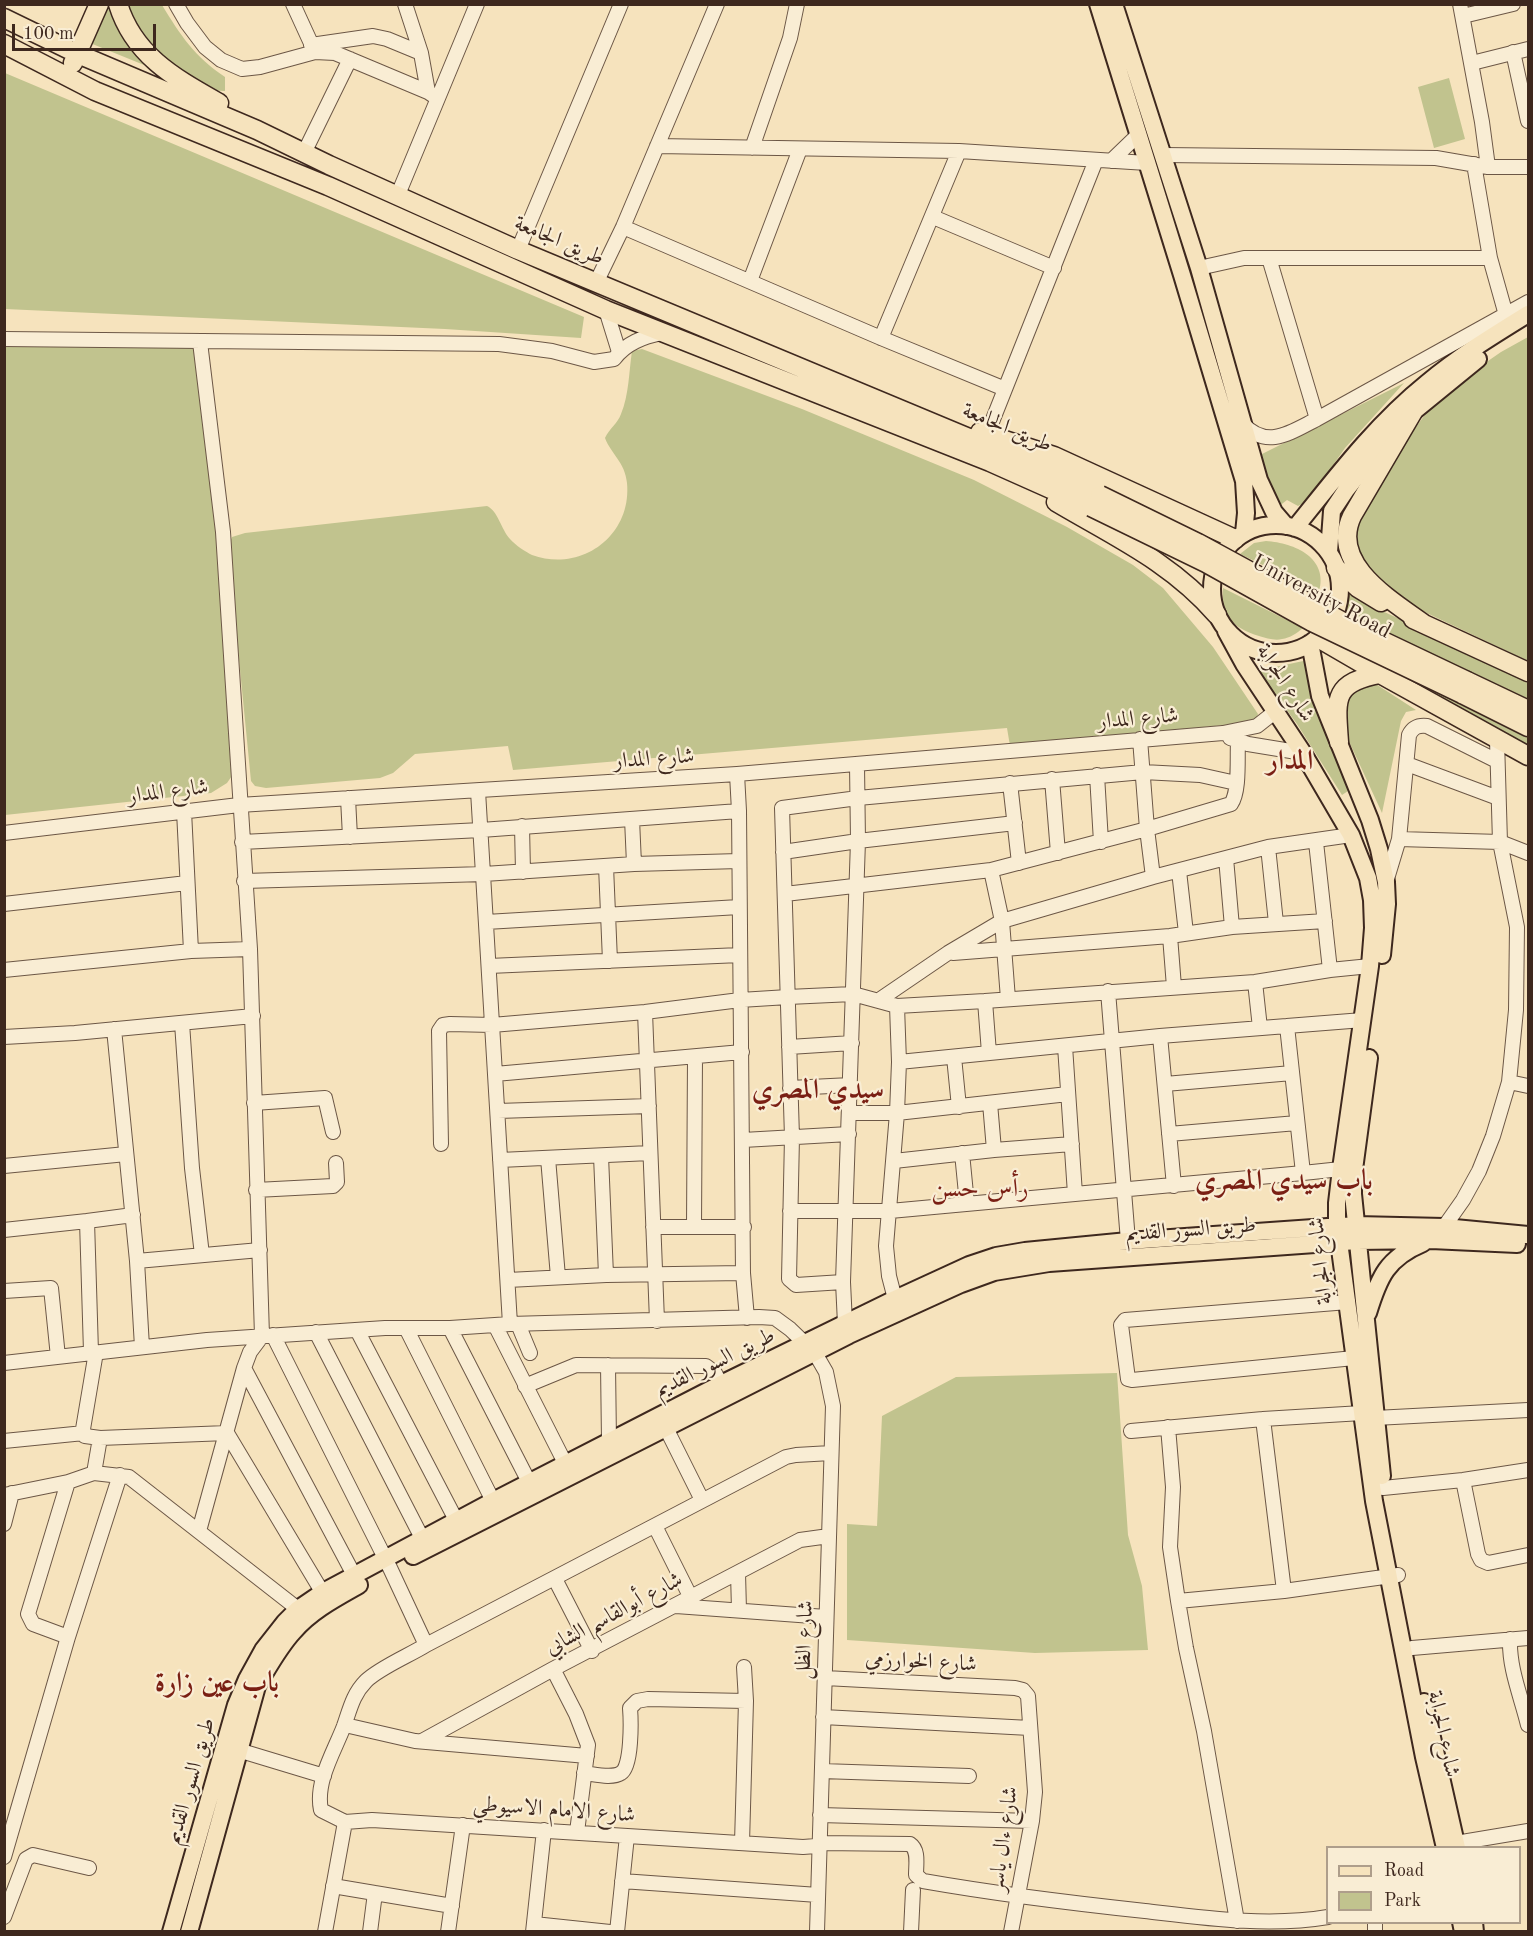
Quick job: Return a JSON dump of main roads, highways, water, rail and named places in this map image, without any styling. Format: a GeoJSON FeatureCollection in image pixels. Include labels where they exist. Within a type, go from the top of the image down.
{"type":"FeatureCollection","features":[{"type":"Feature","properties":{"kind":"highway"},"geometry":{"type":"LineString","coordinates":[[67,76],[99,4]]}},
{"type":"Feature","properties":{"kind":"highway"},"geometry":{"type":"LineString","coordinates":[[118,4],[124,21],[135,38],[159,66],[232,111],[257,130]]}},
{"type":"Feature","properties":{"kind":"highway","name":"طريق الجامعة"},"geometry":{"type":"LineString","coordinates":[[4,18],[78,54],[257,130],[397,197],[518,250],[924,420],[985,439],[1096,501]]}},
{"type":"Feature","properties":{"kind":"highway","name":"طريق الجامعة"},"geometry":{"type":"LineString","coordinates":[[4,44],[95,91],[328,186],[606,310],[990,462],[1096,501]]}},
{"type":"Feature","properties":{"kind":"highway"},"geometry":{"type":"LineString","coordinates":[[4,58],[95,91]]}},
{"type":"Feature","properties":{"kind":"highway"},"geometry":{"type":"LineString","coordinates":[[1413,412],[1352,516],[1346,532],[1346,543],[1353,562],[1369,580],[1424,624]]}},
{"type":"Feature","properties":{"kind":"highway"},"geometry":{"type":"LineString","coordinates":[[985,439],[1054,456],[1240,536]]}},
{"type":"Feature","properties":{"kind":"highway"},"geometry":{"type":"LineString","coordinates":[[990,462],[1150,556],[1198,594],[1222,623]]}},
{"type":"Feature","properties":{"kind":"highway","name":"University Road"},"geometry":{"type":"LineString","coordinates":[[1096,501],[1312,622],[1464,687],[1528,710]]}},
{"type":"Feature","properties":{"kind":"highway"},"geometry":{"type":"LineString","coordinates":[[1333,560],[1358,588],[1383,604],[1528,672]]}},
{"type":"Feature","properties":{"kind":"highway"},"geometry":{"type":"LineString","coordinates":[[1314,640],[1528,756]]}},
{"type":"Feature","properties":{"kind":"highway"},"geometry":{"type":"LineString","coordinates":[[1339,742],[1337,707],[1344,689],[1360,678],[1380,674]]}},
{"type":"Feature","properties":{"kind":"highway","name":"University Road"},"geometry":{"type":"LineString","coordinates":[[1464,687],[1528,727]]}},
{"type":"Feature","properties":{"kind":"main road"},"geometry":{"type":"LineString","coordinates":[[1098,4],[1244,481],[1246,513],[1240,536]]}},
{"type":"Feature","properties":{"kind":"main road"},"geometry":{"type":"LineString","coordinates":[[1114,4],[1199,268],[1259,480],[1274,512],[1290,527]]}},
{"type":"Feature","properties":{"kind":"main road"},"geometry":{"type":"LineString","coordinates":[[1290,527],[1353,456],[1426,384],[1503,323],[1528,314]]}},
{"type":"Feature","properties":{"kind":"main road"},"geometry":{"type":"LineString","coordinates":[[1333,560],[1319,542],[1308,533],[1290,527],[1271,525],[1257,528],[1240,536],[1221,555],[1213,574],[1211,595],[1222,623],[1240,643],[1257,651],[1275,653],[1293,651],[1314,640],[1330,623],[1338,605],[1340,587],[1333,560],[1331,522],[1336,504],[1369,461],[1413,412],[1469,365],[1528,327]]}},
{"type":"Feature","properties":{"kind":"main road","name":"شارع الجرابة"},"geometry":{"type":"LineString","coordinates":[[1222,623],[1244,664],[1303,753],[1351,835],[1368,878],[1373,928],[1370,966],[1341,1169],[1337,1203],[1338,1234],[1354,1358],[1383,1488],[1393,1576],[1424,1756],[1453,1846]]}},
{"type":"Feature","properties":{"kind":"main road","name":"شارع الجرابة"},"geometry":{"type":"LineString","coordinates":[[1314,640],[1320,696],[1370,820],[1386,882],[1385,931],[1353,1177],[1365,1322],[1368,1416],[1374,1501],[1412,1648],[1453,1846]]}},
{"type":"Feature","properties":{"kind":"main road"},"geometry":{"type":"LineString","coordinates":[[1328,797],[1336,801],[1344,801],[1350,796],[1354,781]]}},
{"type":"Feature","properties":{"kind":"main road","name":"طريق السور القديم"},"geometry":{"type":"LineString","coordinates":[[189,1932],[257,1686],[298,1609],[326,1598],[388,1563],[665,1426],[810,1348],[845,1324],[969,1265],[996,1256],[1128,1241],[1338,1234],[1444,1227],[1528,1234]]}},
{"type":"Feature","properties":{"kind":"main road","name":"طريق السور القديم"},"geometry":{"type":"LineString","coordinates":[[1356,1233],[1528,1246]]}},
{"type":"Feature","properties":{"kind":"main road","name":"طريق السور القديم"},"geometry":{"type":"LineString","coordinates":[[171,1932],[236,1705],[263,1650],[354,1575],[388,1563],[423,1538],[456,1520],[722,1384],[810,1348],[849,1335],[951,1288],[994,1272],[1049,1263],[1338,1234]]}},
{"type":"Feature","properties":{"kind":"main road"},"geometry":{"type":"LineString","coordinates":[[1365,1322],[1380,1277],[1388,1265],[1399,1255],[1431,1240]]}},
{"type":"Feature","properties":{"kind":"district","name":"المدار"},"geometry":{"type":"Point","coordinates":[1290,762]}},
{"type":"Feature","properties":{"kind":"district","name":"سيدي المصري"},"geometry":{"type":"Point","coordinates":[818,1091]}},
{"type":"Feature","properties":{"kind":"district","name":"باب سيدي المصري"},"geometry":{"type":"Point","coordinates":[1284,1182]}},
{"type":"Feature","properties":{"kind":"district","name":"رأس حسن"},"geometry":{"type":"Point","coordinates":[980,1189]}},
{"type":"Feature","properties":{"kind":"district","name":"باب عين زارة"},"geometry":{"type":"Point","coordinates":[217,1684]}}]}
